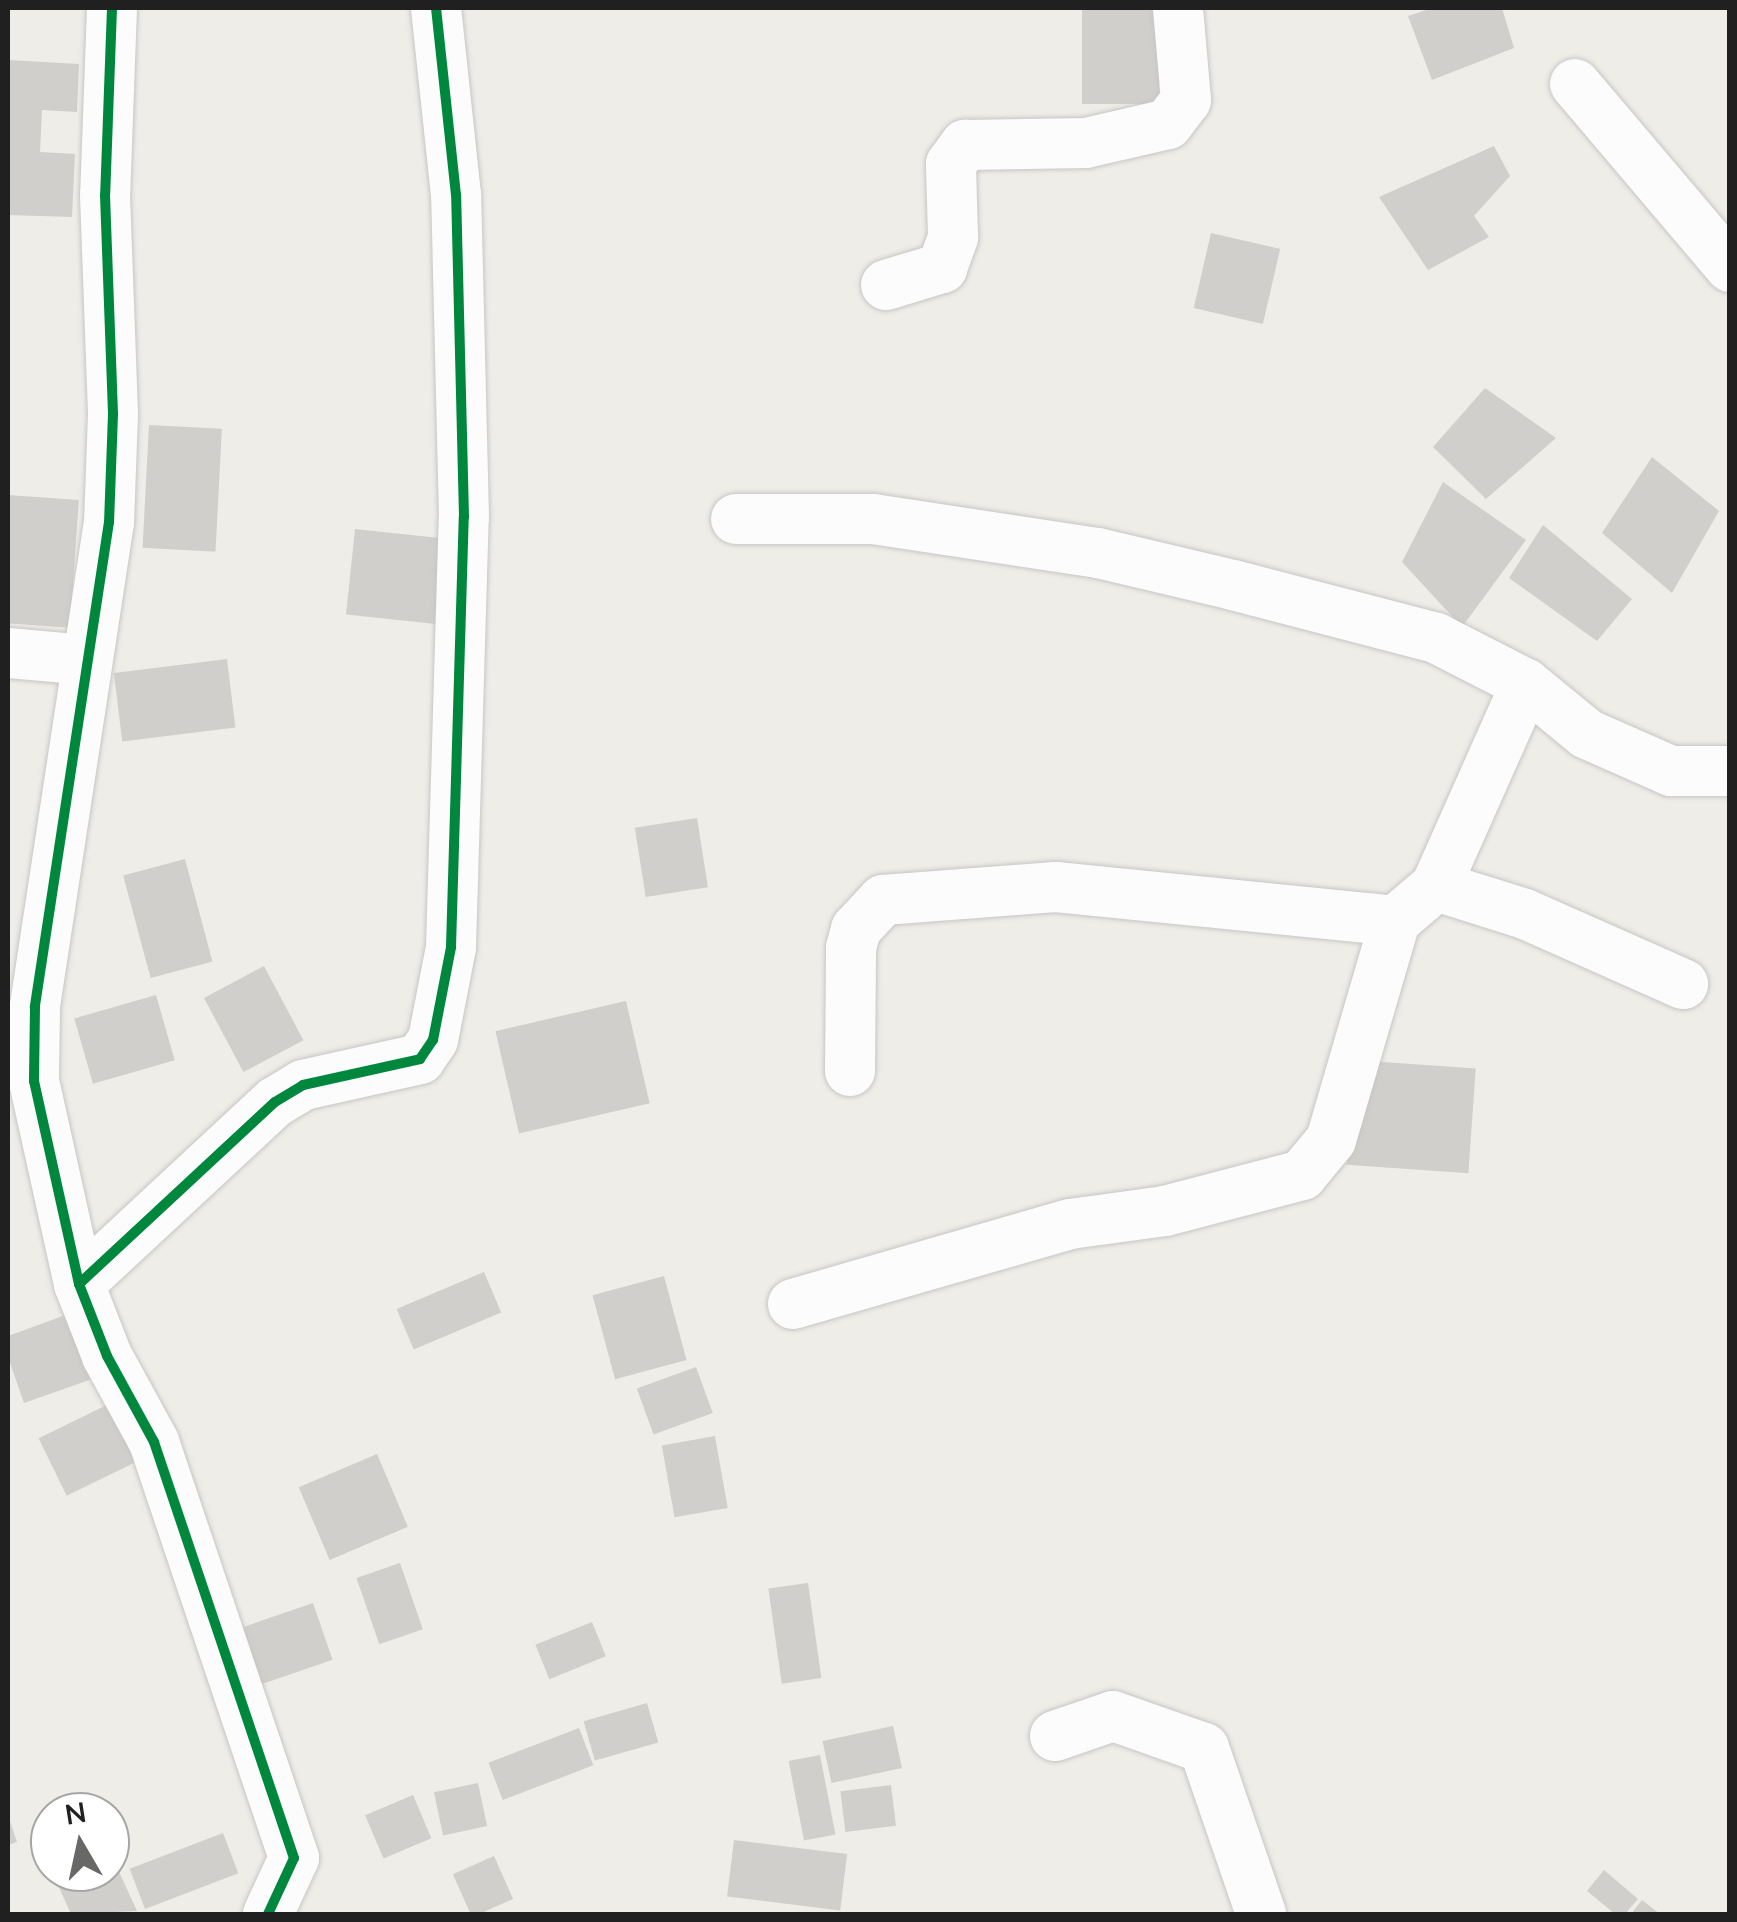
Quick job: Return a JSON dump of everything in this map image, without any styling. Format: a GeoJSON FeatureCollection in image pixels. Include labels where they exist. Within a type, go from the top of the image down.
{"type":"FeatureCollection","features":[{"type":"Feature","properties":{"kind":"street"},"geometry":{"type":"LineString","coordinates":[[112,8],[105,195],[113,414],[109,522],[35,1008],[34,1081],[79,1284],[107,1356],[154,1442],[294,1858],[268,1914]]}},
{"type":"Feature","properties":{"kind":"street"},"geometry":{"type":"LineString","coordinates":[[79,1284],[275,1102],[303,1085],[420,1059],[433,1040],[451,947],[464,517],[456,195],[436,8]]}},
{"type":"Feature","properties":{"kind":"street"},"geometry":{"type":"LineString","coordinates":[[886,285],[942,268],[954,236],[951,164],[965,145],[1086,144],[1168,124],[1186,100],[1178,8]]}},
{"type":"Feature","properties":{"kind":"street"},"geometry":{"type":"LineString","coordinates":[[1576,84],[1730,267]]}},
{"type":"Feature","properties":{"kind":"street"},"geometry":{"type":"LineString","coordinates":[[736,519],[873,519],[1098,553],[1436,638],[1526,684],[1587,734],[1671,771],[1730,771]]}},
{"type":"Feature","properties":{"kind":"street"},"geometry":{"type":"LineString","coordinates":[[8,653],[86,660]]}},
{"type":"Feature","properties":{"kind":"street"},"geometry":{"type":"LineString","coordinates":[[793,1304],[1070,1224],[1166,1211],[1302,1175],[1331,1140],[1395,921],[1436,886],[1526,684]]}},
{"type":"Feature","properties":{"kind":"street"},"geometry":{"type":"LineString","coordinates":[[1436,886],[1525,914],[1682,984]]}},
{"type":"Feature","properties":{"kind":"street"},"geometry":{"type":"LineString","coordinates":[[850,1071],[851,948],[856,929],[883,900],[1056,887],[1395,921]]}},
{"type":"Feature","properties":{"kind":"street"},"geometry":{"type":"LineString","coordinates":[[1055,1736],[1113,1716],[1204,1748],[1261,1914]]}},
{"type":"Feature","properties":{"kind":"building"},"geometry":{"type":"Polygon","coordinates":[[[1082,8],[1159,8],[1159,104],[1082,104],[1082,8]]]}},
{"type":"Feature","properties":{"kind":"building"},"geometry":{"type":"Polygon","coordinates":[[[1432,8],[1502,8],[1514,48],[1432,80],[1408,16],[1432,8]]]}},
{"type":"Feature","properties":{"kind":"building"},"geometry":{"type":"Polygon","coordinates":[[[8,60],[79,64],[77,112],[42,110],[40,152],[75,154],[72,217],[8,215],[8,60]]]}},
{"type":"Feature","properties":{"kind":"building"},"geometry":{"type":"Polygon","coordinates":[[[1494,146],[1510,176],[1474,216],[1489,237],[1428,270],[1379,197],[1494,146]]]}},
{"type":"Feature","properties":{"kind":"building"},"geometry":{"type":"Polygon","coordinates":[[[1211,233],[1280,249],[1263,324],[1194,308],[1211,233]]]}},
{"type":"Feature","properties":{"kind":"building"},"geometry":{"type":"Polygon","coordinates":[[[1485,388],[1556,438],[1486,499],[1433,447],[1485,388]]]}},
{"type":"Feature","properties":{"kind":"building"},"geometry":{"type":"Polygon","coordinates":[[[149,425],[222,429],[215,552],[143,548],[149,425]]]}},
{"type":"Feature","properties":{"kind":"building"},"geometry":{"type":"Polygon","coordinates":[[[1652,457],[1719,511],[1672,593],[1602,533],[1652,457]]]}},
{"type":"Feature","properties":{"kind":"building"},"geometry":{"type":"Polygon","coordinates":[[[1443,482],[1526,540],[1462,627],[1402,562],[1443,482]]]}},
{"type":"Feature","properties":{"kind":"building"},"geometry":{"type":"Polygon","coordinates":[[[8,495],[79,500],[70,628],[8,623],[8,495]]]}},
{"type":"Feature","properties":{"kind":"building"},"geometry":{"type":"Polygon","coordinates":[[[1543,525],[1632,599],[1597,641],[1509,578],[1543,525]]]}},
{"type":"Feature","properties":{"kind":"building"},"geometry":{"type":"Polygon","coordinates":[[[355,529],[451,539],[442,625],[346,615],[355,529]]]}},
{"type":"Feature","properties":{"kind":"building"},"geometry":{"type":"Polygon","coordinates":[[[227,659],[235,727],[122,741],[114,673],[227,659]]]}},
{"type":"Feature","properties":{"kind":"building"},"geometry":{"type":"Polygon","coordinates":[[[697,818],[708,887],[646,897],[635,828],[697,818]]]}},
{"type":"Feature","properties":{"kind":"building"},"geometry":{"type":"Polygon","coordinates":[[[185,859],[212,961],[151,978],[123,876],[185,859]]]}},
{"type":"Feature","properties":{"kind":"building"},"geometry":{"type":"Polygon","coordinates":[[[264,966],[303,1040],[243,1072],[204,998],[264,966]]]}},
{"type":"Feature","properties":{"kind":"building"},"geometry":{"type":"Polygon","coordinates":[[[156,995],[175,1060],[93,1084],[74,1018],[156,995]]]}},
{"type":"Feature","properties":{"kind":"building"},"geometry":{"type":"Polygon","coordinates":[[[626,1001],[650,1103],[519,1133],[495,1031],[626,1001]]]}},
{"type":"Feature","properties":{"kind":"building"},"geometry":{"type":"Polygon","coordinates":[[[1354,1060],[1476,1069],[1468,1173],[1347,1165],[1354,1060]]]}},
{"type":"Feature","properties":{"kind":"building"},"geometry":{"type":"Polygon","coordinates":[[[484,1272],[501,1313],[414,1350],[397,1309],[484,1272]]]}},
{"type":"Feature","properties":{"kind":"building"},"geometry":{"type":"Polygon","coordinates":[[[664,1276],[687,1360],[615,1379],[593,1295],[664,1276]]]}},
{"type":"Feature","properties":{"kind":"building"},"geometry":{"type":"Polygon","coordinates":[[[71,1313],[95,1378],[24,1403],[8,1357],[8,1336],[71,1313]]]}},
{"type":"Feature","properties":{"kind":"building"},"geometry":{"type":"Polygon","coordinates":[[[696,1367],[713,1413],[654,1435],[637,1389],[696,1367]]]}},
{"type":"Feature","properties":{"kind":"building"},"geometry":{"type":"Polygon","coordinates":[[[115,1401],[143,1459],[67,1496],[39,1438],[115,1401]]]}},
{"type":"Feature","properties":{"kind":"building"},"geometry":{"type":"Polygon","coordinates":[[[715,1436],[728,1508],[674,1517],[662,1445],[715,1436]]]}},
{"type":"Feature","properties":{"kind":"building"},"geometry":{"type":"Polygon","coordinates":[[[377,1454],[408,1527],[330,1560],[299,1487],[377,1454]]]}},
{"type":"Feature","properties":{"kind":"building"},"geometry":{"type":"Polygon","coordinates":[[[400,1563],[423,1629],[379,1644],[357,1578],[400,1563]]]}},
{"type":"Feature","properties":{"kind":"building"},"geometry":{"type":"Polygon","coordinates":[[[808,1583],[821,1678],[782,1684],[768,1589],[808,1583]]]}},
{"type":"Feature","properties":{"kind":"building"},"geometry":{"type":"Polygon","coordinates":[[[313,1603],[333,1660],[258,1685],[238,1629],[313,1603]]]}},
{"type":"Feature","properties":{"kind":"building"},"geometry":{"type":"Polygon","coordinates":[[[592,1622],[606,1656],[549,1679],[535,1645],[592,1622]]]}},
{"type":"Feature","properties":{"kind":"building"},"geometry":{"type":"Polygon","coordinates":[[[647,1703],[658,1742],[595,1761],[584,1721],[647,1703]]]}},
{"type":"Feature","properties":{"kind":"building"},"geometry":{"type":"Polygon","coordinates":[[[893,1726],[902,1768],[832,1783],[823,1741],[893,1726]]]}},
{"type":"Feature","properties":{"kind":"building"},"geometry":{"type":"Polygon","coordinates":[[[579,1728],[593,1765],[503,1800],[488,1763],[579,1728]]]}},
{"type":"Feature","properties":{"kind":"building"},"geometry":{"type":"Polygon","coordinates":[[[820,1755],[835,1835],[804,1841],[789,1761],[820,1755]]]}},
{"type":"Feature","properties":{"kind":"building"},"geometry":{"type":"Polygon","coordinates":[[[478,1783],[487,1826],[443,1835],[434,1792],[478,1783]]]}},
{"type":"Feature","properties":{"kind":"building"},"geometry":{"type":"Polygon","coordinates":[[[891,1785],[896,1826],[845,1832],[840,1791],[891,1785]]]}},
{"type":"Feature","properties":{"kind":"building"},"geometry":{"type":"Polygon","coordinates":[[[413,1795],[431,1838],[383,1859],[365,1815],[413,1795]]]}},
{"type":"Feature","properties":{"kind":"building"},"geometry":{"type":"Polygon","coordinates":[[[8,1815],[17,1842],[8,1845],[8,1815]]]}},
{"type":"Feature","properties":{"kind":"building"},"geometry":{"type":"Polygon","coordinates":[[[223,1833],[238,1873],[145,1909],[130,1869],[223,1833]]]}},
{"type":"Feature","properties":{"kind":"building"},"geometry":{"type":"Polygon","coordinates":[[[734,1840],[847,1854],[840,1910],[727,1897],[734,1840]]]}},
{"type":"Feature","properties":{"kind":"building"},"geometry":{"type":"Polygon","coordinates":[[[494,1856],[513,1899],[471,1914],[453,1874],[494,1856]]]}},
{"type":"Feature","properties":{"kind":"building"},"geometry":{"type":"Polygon","coordinates":[[[1604,1870],[1638,1899],[1625,1914],[1615,1914],[1587,1891],[1604,1870]]]}},
{"type":"Feature","properties":{"kind":"building"},"geometry":{"type":"Polygon","coordinates":[[[61,1892],[128,1892],[137,1911],[71,1914],[61,1892]]]}},
{"type":"Feature","properties":{"kind":"building"},"geometry":{"type":"Polygon","coordinates":[[[1642,1900],[1660,1914],[1631,1914],[1642,1900]]]}},
{"type":"Feature","properties":{"kind":"cycle path"},"geometry":{"type":"LineString","coordinates":[[112,8],[105,195],[113,414],[109,522],[35,1007],[34,1081],[79,1284],[107,1356],[154,1442],[294,1858],[268,1914]]}},
{"type":"Feature","properties":{"kind":"cycle path"},"geometry":{"type":"LineString","coordinates":[[79,1284],[275,1102],[303,1085],[420,1059],[433,1040],[451,947],[464,517],[456,195],[436,8]]}}]}
